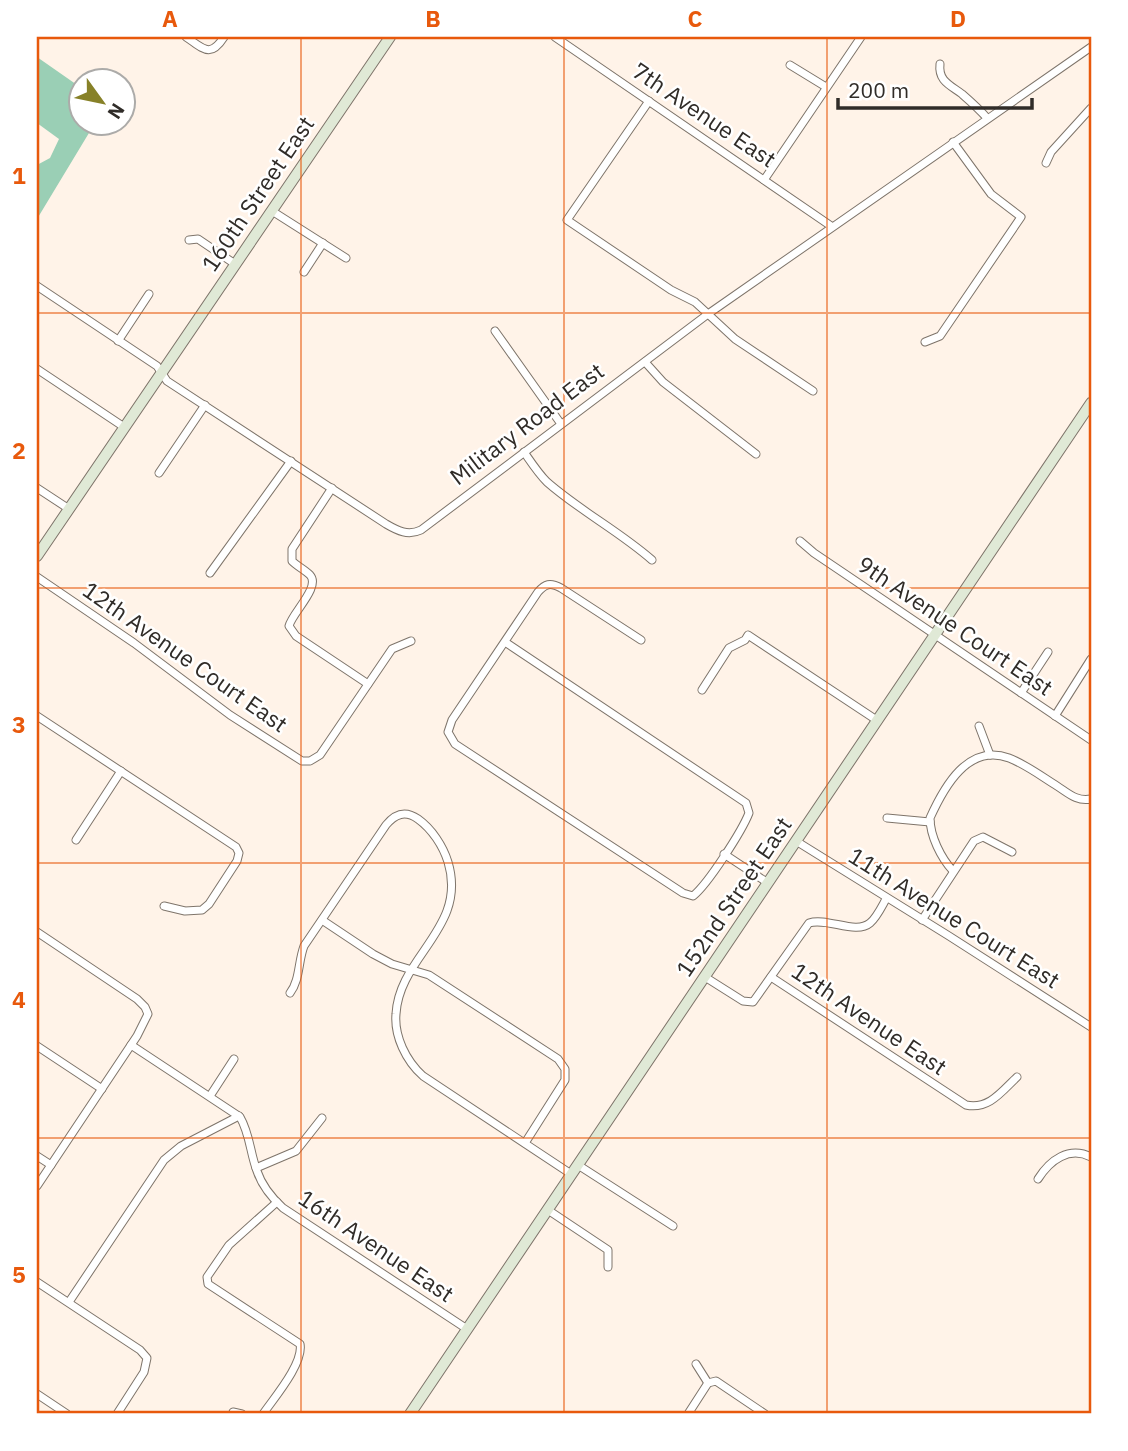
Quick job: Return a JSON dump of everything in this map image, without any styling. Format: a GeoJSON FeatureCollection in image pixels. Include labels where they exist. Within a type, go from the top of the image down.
{"type":"FeatureCollection","features":[{"type":"Feature","properties":{"kind":"main road","name":"160th Street East"},"geometry":{"type":"LineString","coordinates":[[161,374],[390,37]]}},
{"type":"Feature","properties":{"kind":"main road"},"geometry":{"type":"LineString","coordinates":[[37,556],[161,374]]}},
{"type":"Feature","properties":{"kind":"main road","name":"152nd Street East"},"geometry":{"type":"LineString","coordinates":[[410,1414],[1091,403]]}},
{"type":"Feature","properties":{"kind":"street"},"geometry":{"type":"LineString","coordinates":[[186,37],[211,51],[224,37]]}},
{"type":"Feature","properties":{"kind":"street","name":"7th Avenue East"},"geometry":{"type":"LineString","coordinates":[[555,37],[831,226]]}},
{"type":"Feature","properties":{"kind":"street"},"geometry":{"type":"LineString","coordinates":[[764,180],[861,37]]}},
{"type":"Feature","properties":{"kind":"street","name":"Military Road East"},"geometry":{"type":"LineString","coordinates":[[37,286],[157,366],[167,381],[397,530],[414,533],[430,524],[708,314],[986,118],[1090,49]]}},
{"type":"Feature","properties":{"kind":"street"},"geometry":{"type":"LineString","coordinates":[[940,64],[941,77],[945,82],[986,118]]}},
{"type":"Feature","properties":{"kind":"street"},"geometry":{"type":"LineString","coordinates":[[790,65],[826,87]]}},
{"type":"Feature","properties":{"kind":"street"},"geometry":{"type":"LineString","coordinates":[[649,101],[568,220],[671,290],[695,302],[735,339],[813,391]]}},
{"type":"Feature","properties":{"kind":"street"},"geometry":{"type":"LineString","coordinates":[[1046,163],[1051,152],[1091,108]]}},
{"type":"Feature","properties":{"kind":"street"},"geometry":{"type":"LineString","coordinates":[[925,342],[940,336],[1021,218],[991,194],[953,142]]}},
{"type":"Feature","properties":{"kind":"street"},"geometry":{"type":"LineString","coordinates":[[272,211],[346,258]]}},
{"type":"Feature","properties":{"kind":"street"},"geometry":{"type":"LineString","coordinates":[[189,240],[198,239],[235,264]]}},
{"type":"Feature","properties":{"kind":"street"},"geometry":{"type":"LineString","coordinates":[[304,272],[323,243]]}},
{"type":"Feature","properties":{"kind":"street"},"geometry":{"type":"LineString","coordinates":[[118,341],[149,294]]}},
{"type":"Feature","properties":{"kind":"street"},"geometry":{"type":"LineString","coordinates":[[495,331],[561,424]]}},
{"type":"Feature","properties":{"kind":"street"},"geometry":{"type":"LineString","coordinates":[[645,362],[663,382],[756,454]]}},
{"type":"Feature","properties":{"kind":"street"},"geometry":{"type":"LineString","coordinates":[[37,369],[124,427]]}},
{"type":"Feature","properties":{"kind":"street"},"geometry":{"type":"LineString","coordinates":[[159,473],[205,405]]}},
{"type":"Feature","properties":{"kind":"street"},"geometry":{"type":"LineString","coordinates":[[524,452],[547,481],[592,517],[624,536],[652,560]]}},
{"type":"Feature","properties":{"kind":"street"},"geometry":{"type":"LineString","coordinates":[[210,573],[291,461]]}},
{"type":"Feature","properties":{"kind":"street"},"geometry":{"type":"LineString","coordinates":[[37,488],[69,509]]}},
{"type":"Feature","properties":{"kind":"street"},"geometry":{"type":"LineString","coordinates":[[332,488],[292,549],[291,558],[310,575],[313,583],[289,626],[296,636],[368,684],[392,649],[411,641]]}},
{"type":"Feature","properties":{"kind":"street","name":"9th Avenue Court East"},"geometry":{"type":"LineString","coordinates":[[800,541],[1091,740]]}},
{"type":"Feature","properties":{"kind":"street","name":"12th Avenue Court East"},"geometry":{"type":"LineString","coordinates":[[37,577],[134,643],[230,715],[302,761],[313,760],[320,755],[368,684]]}},
{"type":"Feature","properties":{"kind":"street"},"geometry":{"type":"LineString","coordinates":[[505,642],[743,799],[750,813],[702,887],[692,897],[455,744],[449,735],[448,728],[452,720],[538,592],[544,585],[561,588],[641,640]]}},
{"type":"Feature","properties":{"kind":"street"},"geometry":{"type":"LineString","coordinates":[[702,691],[729,648],[748,635],[878,721]]}},
{"type":"Feature","properties":{"kind":"street"},"geometry":{"type":"LineString","coordinates":[[1021,693],[1048,652]]}},
{"type":"Feature","properties":{"kind":"street"},"geometry":{"type":"LineString","coordinates":[[1055,716],[1091,659]]}},
{"type":"Feature","properties":{"kind":"street"},"geometry":{"type":"LineString","coordinates":[[37,716],[232,843],[239,853],[234,867],[206,907],[191,911],[164,905]]}},
{"type":"Feature","properties":{"kind":"street"},"geometry":{"type":"LineString","coordinates":[[979,726],[990,755]]}},
{"type":"Feature","properties":{"kind":"street"},"geometry":{"type":"LineString","coordinates":[[953,871],[940,852],[930,821],[935,806],[967,762],[990,755],[1007,757],[1076,798],[1091,799]]}},
{"type":"Feature","properties":{"kind":"street"},"geometry":{"type":"LineString","coordinates":[[76,839],[121,771]]}},
{"type":"Feature","properties":{"kind":"street"},"geometry":{"type":"LineString","coordinates":[[290,993],[295,985],[304,946],[386,825],[401,813],[416,818],[435,837],[446,856],[452,879],[445,918],[401,990],[396,1012],[397,1032],[405,1054],[423,1076],[571,1174]]}},
{"type":"Feature","properties":{"kind":"street"},"geometry":{"type":"LineString","coordinates":[[887,818],[930,821]]}},
{"type":"Feature","properties":{"kind":"street"},"geometry":{"type":"LineString","coordinates":[[922,920],[974,841],[980,838],[989,840],[1012,852]]}},
{"type":"Feature","properties":{"kind":"street","name":"11th Avenue Court East"},"geometry":{"type":"LineString","coordinates":[[796,841],[1091,1027]]}},
{"type":"Feature","properties":{"kind":"street"},"geometry":{"type":"LineString","coordinates":[[724,854],[768,883]]}},
{"type":"Feature","properties":{"kind":"street"},"geometry":{"type":"LineString","coordinates":[[771,977],[808,923],[816,921],[854,927],[866,926],[886,899]]}},
{"type":"Feature","properties":{"kind":"street"},"geometry":{"type":"LineString","coordinates":[[322,920],[392,964],[429,975],[563,1064],[565,1080],[525,1143]]}},
{"type":"Feature","properties":{"kind":"street"},"geometry":{"type":"LineString","coordinates":[[37,932],[137,999],[148,1011],[143,1026],[131,1045],[37,1186]]}},
{"type":"Feature","properties":{"kind":"street","name":"12th Avenue East"},"geometry":{"type":"LineString","coordinates":[[705,977],[746,1003],[758,997],[771,977],[967,1105],[981,1106],[989,1102],[1017,1077]]}},
{"type":"Feature","properties":{"kind":"street"},"geometry":{"type":"LineString","coordinates":[[69,1302],[170,1154],[239,1116],[131,1045]]}},
{"type":"Feature","properties":{"kind":"street"},"geometry":{"type":"LineString","coordinates":[[37,1046],[102,1089]]}},
{"type":"Feature","properties":{"kind":"street"},"geometry":{"type":"LineString","coordinates":[[210,1096],[233,1059]]}},
{"type":"Feature","properties":{"kind":"street","name":"16th Avenue East"},"geometry":{"type":"LineString","coordinates":[[239,1116],[246,1127],[256,1168],[267,1192],[277,1202],[295,1217],[467,1329]]}},
{"type":"Feature","properties":{"kind":"street"},"geometry":{"type":"LineString","coordinates":[[256,1168],[296,1151],[322,1118]]}},
{"type":"Feature","properties":{"kind":"street"},"geometry":{"type":"LineString","coordinates":[[1038,1179],[1060,1156],[1072,1152],[1091,1157]]}},
{"type":"Feature","properties":{"kind":"street"},"geometry":{"type":"LineString","coordinates":[[37,1156],[51,1165]]}},
{"type":"Feature","properties":{"kind":"street"},"geometry":{"type":"LineString","coordinates":[[578,1165],[673,1226]]}},
{"type":"Feature","properties":{"kind":"street"},"geometry":{"type":"LineString","coordinates":[[263,1414],[299,1358],[300,1344],[208,1284],[207,1280],[208,1274],[229,1245],[277,1202]]}},
{"type":"Feature","properties":{"kind":"street"},"geometry":{"type":"LineString","coordinates":[[548,1210],[608,1250],[608,1267]]}},
{"type":"Feature","properties":{"kind":"street"},"geometry":{"type":"LineString","coordinates":[[37,1282],[141,1350],[148,1361],[136,1386],[117,1414]]}},
{"type":"Feature","properties":{"kind":"street"},"geometry":{"type":"LineString","coordinates":[[696,1364],[708,1383]]}},
{"type":"Feature","properties":{"kind":"street"},"geometry":{"type":"LineString","coordinates":[[688,1414],[708,1383],[716,1381],[765,1414]]}},
{"type":"Feature","properties":{"kind":"street"},"geometry":{"type":"LineString","coordinates":[[37,1394],[67,1414]]}},
{"type":"Feature","properties":{"kind":"green space"},"geometry":{"type":"Polygon","coordinates":[[[37,57],[66,77],[66,136],[87,136],[37,219],[37,165],[50,158],[59,139],[37,123],[37,57]]]}}]}
